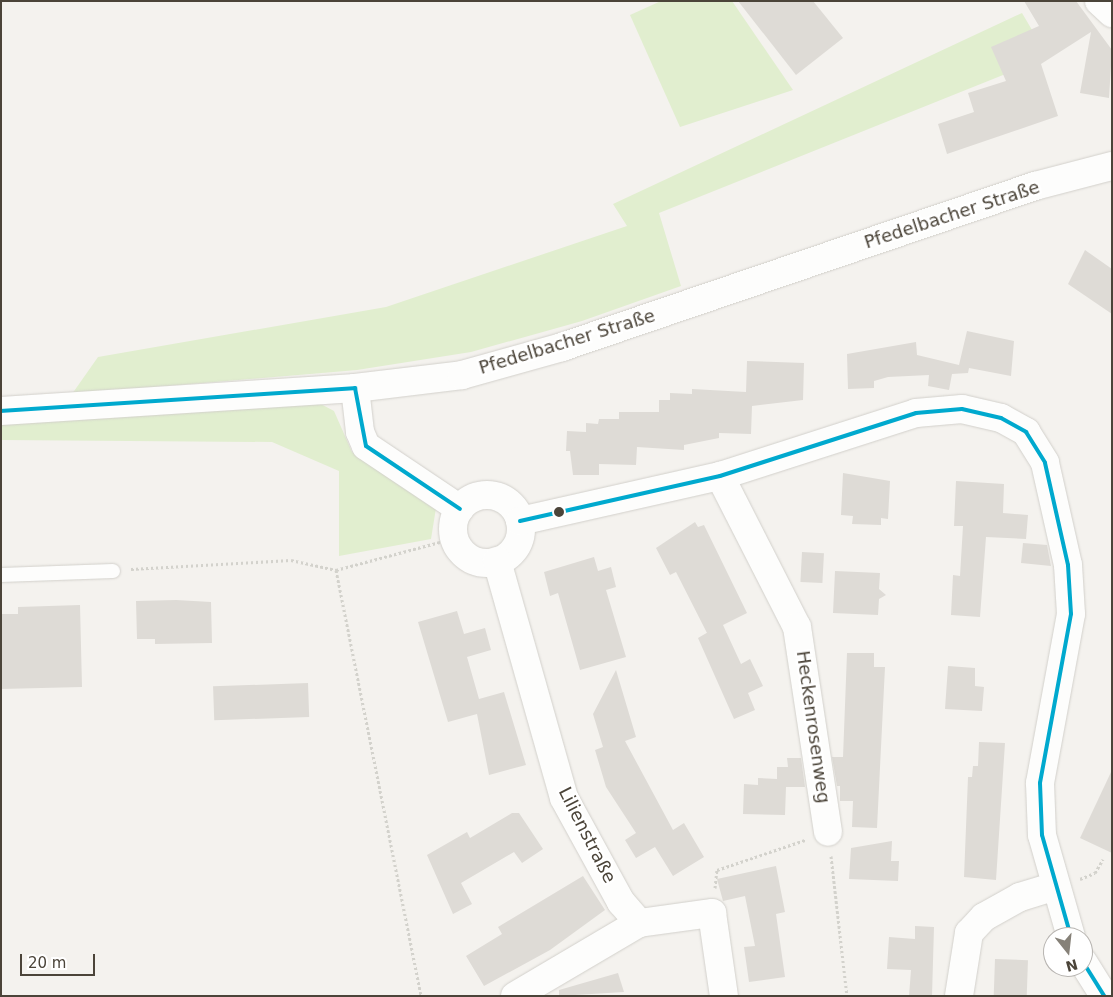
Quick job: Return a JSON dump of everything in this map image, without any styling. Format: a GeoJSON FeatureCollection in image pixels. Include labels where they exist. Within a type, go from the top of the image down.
{"type":"FeatureCollection","features":[{"type":"Feature","properties":{"kind":"street"},"geometry":{"type":"LineString","coordinates":[[1099,1],[1112,13]]}},
{"type":"Feature","properties":{"kind":"street","name":"Pfedelbacher Straße"},"geometry":{"type":"LineString","coordinates":[[1,411],[355,388],[462,374],[562,347],[1026,189],[1112,166]]}},
{"type":"Feature","properties":{"kind":"street"},"geometry":{"type":"LineString","coordinates":[[355,388],[360,432],[366,446],[460,509]]}},
{"type":"Feature","properties":{"kind":"street"},"geometry":{"type":"LineString","coordinates":[[520,521],[720,476],[916,413],[962,409],[1001,418],[1026,432],[1045,463],[1068,565],[1071,614],[1040,783],[1042,835],[1068,927]]}},
{"type":"Feature","properties":{"kind":"street","name":"Heckenrosenweg"},"geometry":{"type":"LineString","coordinates":[[720,476],[797,627],[828,832]]}},
{"type":"Feature","properties":{"kind":"street"},"geometry":{"type":"LineString","coordinates":[[494,496],[515,509],[520,521],[517,546],[497,561],[471,558],[455,538],[460,509],[469,500],[494,496]]}},
{"type":"Feature","properties":{"kind":"street","name":"Lilienstraße"},"geometry":{"type":"LineString","coordinates":[[497,561],[564,798],[621,902],[639,923]]}},
{"type":"Feature","properties":{"kind":"street"},"geometry":{"type":"LineString","coordinates":[[959,996],[969,933],[984,917],[1020,897],[1056,886]]}},
{"type":"Feature","properties":{"kind":"street"},"geometry":{"type":"LineString","coordinates":[[515,996],[639,923],[712,913],[724,996]]}},
{"type":"Feature","properties":{"kind":"lane"},"geometry":{"type":"LineString","coordinates":[[1,575],[113,570]]}},
{"type":"Feature","properties":{"kind":"path"},"geometry":{"type":"LineString","coordinates":[[113,570],[291,560],[336,570],[455,538]]}},
{"type":"Feature","properties":{"kind":"path"},"geometry":{"type":"LineString","coordinates":[[336,570],[421,996]]}},
{"type":"Feature","properties":{"kind":"path"},"geometry":{"type":"LineString","coordinates":[[712,913],[716,870],[828,832],[847,996]]}},
{"type":"Feature","properties":{"kind":"green space"},"geometry":{"type":"Polygon","coordinates":[[[661,1],[732,1],[793,90],[680,127],[630,15],[661,1]]]}},
{"type":"Feature","properties":{"kind":"green space"},"geometry":{"type":"Polygon","coordinates":[[[1022,13],[1048,57],[659,213],[681,286],[582,321],[471,352],[357,370],[72,394],[98,357],[386,307],[627,226],[613,204],[1022,13]]]}},
{"type":"Feature","properties":{"kind":"green space"},"geometry":{"type":"Polygon","coordinates":[[[317,402],[334,411],[352,452],[436,508],[431,539],[339,556],[339,471],[272,442],[1,440],[1,422],[317,402]]]}},
{"type":"Feature","properties":{"kind":"building"},"geometry":{"type":"Polygon","coordinates":[[[738,1],[813,1],[843,38],[796,75],[738,1]]]}},
{"type":"Feature","properties":{"kind":"building"},"geometry":{"type":"Polygon","coordinates":[[[1024,1],[1076,1],[1112,50],[1109,98],[1080,93],[1091,32],[1041,64],[1058,116],[947,154],[938,124],[974,112],[968,93],[1006,81],[991,47],[1039,26],[1024,1]]]}},
{"type":"Feature","properties":{"kind":"building"},"geometry":{"type":"Polygon","coordinates":[[[1085,250],[1112,269],[1112,314],[1068,284],[1085,250]]]}},
{"type":"Feature","properties":{"kind":"building"},"geometry":{"type":"Polygon","coordinates":[[[967,331],[1014,341],[1011,376],[969,368],[968,373],[952,374],[949,390],[928,386],[929,375],[888,377],[874,381],[874,388],[848,389],[847,354],[916,342],[917,355],[959,365],[967,331]]]}},
{"type":"Feature","properties":{"kind":"building"},"geometry":{"type":"Polygon","coordinates":[[[747,361],[804,363],[803,400],[752,406],[751,434],[719,433],[719,438],[684,445],[684,450],[637,447],[636,465],[599,464],[599,475],[573,475],[570,451],[566,451],[567,431],[586,432],[586,423],[598,424],[599,419],[619,419],[619,412],[659,412],[659,400],[670,400],[670,393],[692,394],[692,389],[746,392],[747,361]]]}},
{"type":"Feature","properties":{"kind":"building"},"geometry":{"type":"Polygon","coordinates":[[[843,473],[890,481],[888,519],[881,518],[881,525],[852,524],[853,516],[841,515],[843,473]]]}},
{"type":"Feature","properties":{"kind":"building"},"geometry":{"type":"Polygon","coordinates":[[[956,481],[1004,484],[1003,513],[1028,515],[1026,539],[986,537],[980,617],[951,615],[953,575],[960,576],[963,526],[954,526],[956,481]]]}},
{"type":"Feature","properties":{"kind":"building"},"geometry":{"type":"Polygon","coordinates":[[[695,522],[698,527],[704,525],[747,613],[723,625],[741,664],[750,659],[763,686],[748,693],[755,710],[734,719],[698,638],[707,633],[676,572],[670,575],[656,548],[695,522]]]}},
{"type":"Feature","properties":{"kind":"building"},"geometry":{"type":"Polygon","coordinates":[[[1023,543],[1047,545],[1051,566],[1021,563],[1023,543]]]}},
{"type":"Feature","properties":{"kind":"building"},"geometry":{"type":"Polygon","coordinates":[[[802,552],[824,553],[822,583],[800,582],[802,552]]]}},
{"type":"Feature","properties":{"kind":"building"},"geometry":{"type":"Polygon","coordinates":[[[594,557],[598,571],[611,567],[616,587],[606,590],[626,657],[580,670],[558,593],[550,596],[544,572],[594,557]]]}},
{"type":"Feature","properties":{"kind":"building"},"geometry":{"type":"Polygon","coordinates":[[[835,571],[880,573],[879,589],[886,595],[879,599],[878,615],[833,613],[835,571]]]}},
{"type":"Feature","properties":{"kind":"building"},"geometry":{"type":"Polygon","coordinates":[[[176,600],[211,602],[212,643],[155,644],[155,639],[137,639],[136,601],[176,600]]]}},
{"type":"Feature","properties":{"kind":"building"},"geometry":{"type":"Polygon","coordinates":[[[80,605],[82,687],[1,689],[1,614],[18,614],[18,607],[80,605]]]}},
{"type":"Feature","properties":{"kind":"building"},"geometry":{"type":"Polygon","coordinates":[[[457,611],[464,634],[485,628],[491,650],[467,657],[479,699],[504,692],[526,765],[489,775],[477,714],[448,722],[418,622],[457,611]]]}},
{"type":"Feature","properties":{"kind":"building"},"geometry":{"type":"Polygon","coordinates":[[[847,653],[874,653],[874,667],[885,667],[877,828],[852,827],[853,801],[840,801],[840,786],[837,786],[832,757],[843,757],[847,653]]]}},
{"type":"Feature","properties":{"kind":"building"},"geometry":{"type":"Polygon","coordinates":[[[948,666],[975,668],[975,686],[984,687],[982,711],[945,709],[948,666]]]}},
{"type":"Feature","properties":{"kind":"building"},"geometry":{"type":"Polygon","coordinates":[[[616,670],[636,737],[625,741],[673,830],[684,823],[704,857],[673,876],[655,847],[636,858],[625,840],[636,833],[606,787],[595,750],[603,747],[593,714],[616,670]]]}},
{"type":"Feature","properties":{"kind":"building"},"geometry":{"type":"Polygon","coordinates":[[[308,683],[309,717],[214,720],[213,686],[308,683]]]}},
{"type":"Feature","properties":{"kind":"building"},"geometry":{"type":"Polygon","coordinates":[[[979,742],[1005,743],[996,880],[964,877],[968,777],[972,777],[973,766],[978,766],[979,742]]]}},
{"type":"Feature","properties":{"kind":"building"},"geometry":{"type":"Polygon","coordinates":[[[787,758],[801,758],[805,787],[786,787],[785,815],[743,814],[744,784],[758,785],[758,778],[777,779],[777,767],[788,767],[787,758]]]}},
{"type":"Feature","properties":{"kind":"building"},"geometry":{"type":"Polygon","coordinates":[[[1112,770],[1112,853],[1080,838],[1112,770]]]}},
{"type":"Feature","properties":{"kind":"building"},"geometry":{"type":"Polygon","coordinates":[[[512,813],[519,813],[543,849],[522,863],[514,852],[461,883],[472,904],[453,914],[427,855],[467,832],[470,838],[512,813]]]}},
{"type":"Feature","properties":{"kind":"building"},"geometry":{"type":"Polygon","coordinates":[[[892,841],[891,861],[899,861],[898,881],[849,879],[851,848],[892,841]]]}},
{"type":"Feature","properties":{"kind":"building"},"geometry":{"type":"Polygon","coordinates":[[[776,866],[785,912],[776,914],[785,977],[749,982],[744,947],[755,946],[745,896],[723,901],[717,879],[776,866]]]}},
{"type":"Feature","properties":{"kind":"building"},"geometry":{"type":"Polygon","coordinates":[[[583,876],[605,910],[550,950],[484,986],[466,956],[502,934],[498,927],[583,876]]]}},
{"type":"Feature","properties":{"kind":"building"},"geometry":{"type":"Polygon","coordinates":[[[915,926],[934,927],[932,996],[909,996],[911,970],[887,969],[889,937],[915,939],[915,926]]]}},
{"type":"Feature","properties":{"kind":"building"},"geometry":{"type":"Polygon","coordinates":[[[995,959],[1028,960],[1027,996],[994,996],[995,959]]]}},
{"type":"Feature","properties":{"kind":"building"},"geometry":{"type":"Polygon","coordinates":[[[618,973],[624,992],[559,996],[559,990],[618,973]]]}},
{"type":"Feature","properties":{"kind":"transit line"},"geometry":{"type":"LineString","coordinates":[[355,388],[366,446],[460,509]]}},
{"type":"Feature","properties":{"kind":"transit line"},"geometry":{"type":"LineString","coordinates":[[1,411],[355,388]]}},
{"type":"Feature","properties":{"kind":"transit line"},"geometry":{"type":"LineString","coordinates":[[520,521],[720,476],[916,413],[962,409],[1001,418],[1026,432],[1045,463],[1068,565],[1071,614],[1040,783],[1042,835],[1068,927]]}},
{"type":"Feature","properties":{"kind":"transit line"},"geometry":{"type":"LineString","coordinates":[[1092,977],[1104,996]]}}]}
